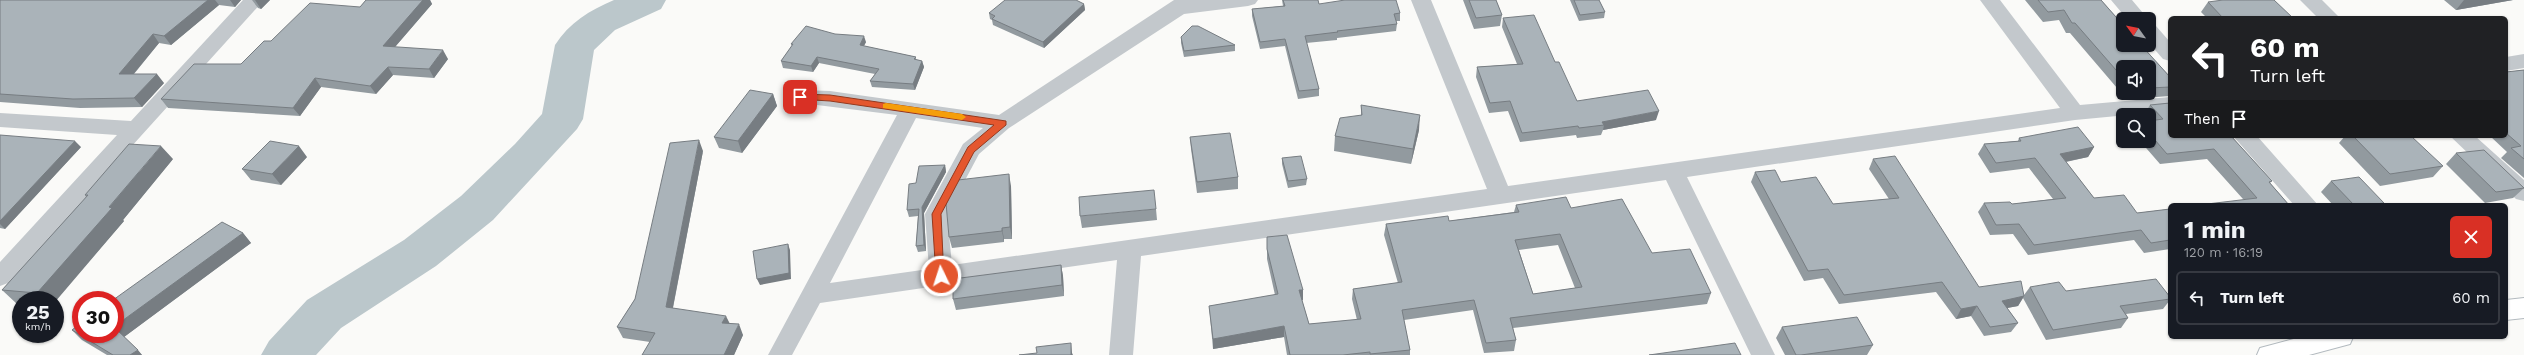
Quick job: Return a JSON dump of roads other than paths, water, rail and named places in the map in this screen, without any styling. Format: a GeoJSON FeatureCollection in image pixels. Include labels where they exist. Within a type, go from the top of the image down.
{"type":"FeatureCollection","features":[{"type":"Feature","properties":{"kind":"street"},"geometry":{"type":"LineString","coordinates":[[0,277],[254,0]]}},
{"type":"Feature","properties":{"kind":"street"},"geometry":{"type":"LineString","coordinates":[[941,276],[936,214],[971,150],[1002,123],[1182,4],[1248,0]]}},
{"type":"Feature","properties":{"kind":"street"},"geometry":{"type":"LineString","coordinates":[[1421,0],[1501,196]]}},
{"type":"Feature","properties":{"kind":"street"},"geometry":{"type":"LineString","coordinates":[[1990,0],[2074,113]]}},
{"type":"Feature","properties":{"kind":"street"},"geometry":{"type":"LineString","coordinates":[[2121,0],[2132,12]]}},
{"type":"Feature","properties":{"kind":"street"},"geometry":{"type":"LineString","coordinates":[[2310,0],[2328,16]]}},
{"type":"Feature","properties":{"kind":"street"},"geometry":{"type":"LineString","coordinates":[[2156,39],[2168,52]]}},
{"type":"Feature","properties":{"kind":"street"},"geometry":{"type":"LineString","coordinates":[[2508,64],[2524,61]]}},
{"type":"Feature","properties":{"kind":"street"},"geometry":{"type":"LineString","coordinates":[[800,97],[830,98],[1002,123]]}},
{"type":"Feature","properties":{"kind":"street"},"geometry":{"type":"LineString","coordinates":[[810,295],[2074,113],[2168,104]]}},
{"type":"Feature","properties":{"kind":"street"},"geometry":{"type":"LineString","coordinates":[[780,355],[810,295],[910,110]]}},
{"type":"Feature","properties":{"kind":"street"},"geometry":{"type":"LineString","coordinates":[[0,120],[136,129]]}},
{"type":"Feature","properties":{"kind":"street"},"geometry":{"type":"LineString","coordinates":[[2246,138],[2305,203]]}},
{"type":"Feature","properties":{"kind":"street"},"geometry":{"type":"LineString","coordinates":[[2463,138],[2524,193]]}},
{"type":"Feature","properties":{"kind":"street"},"geometry":{"type":"LineString","coordinates":[[1673,171],[1763,355]]}},
{"type":"Feature","properties":{"kind":"street"},"geometry":{"type":"LineString","coordinates":[[1121,355],[1130,249]]}},
{"type":"Feature","properties":{"kind":"street"},"geometry":{"type":"LineString","coordinates":[[2508,310],[2524,308]]}},
{"type":"Feature","properties":{"kind":"street"},"geometry":{"type":"LineString","coordinates":[[2269,355],[2333,339]]}},
{"type":"Feature","properties":{"kind":"waterway"},"geometry":{"type":"LineString","coordinates":[[286,355],[324,314],[420,253],[477,208],[530,155],[562,119],[575,45],[601,21],[647,0]]}}]}
